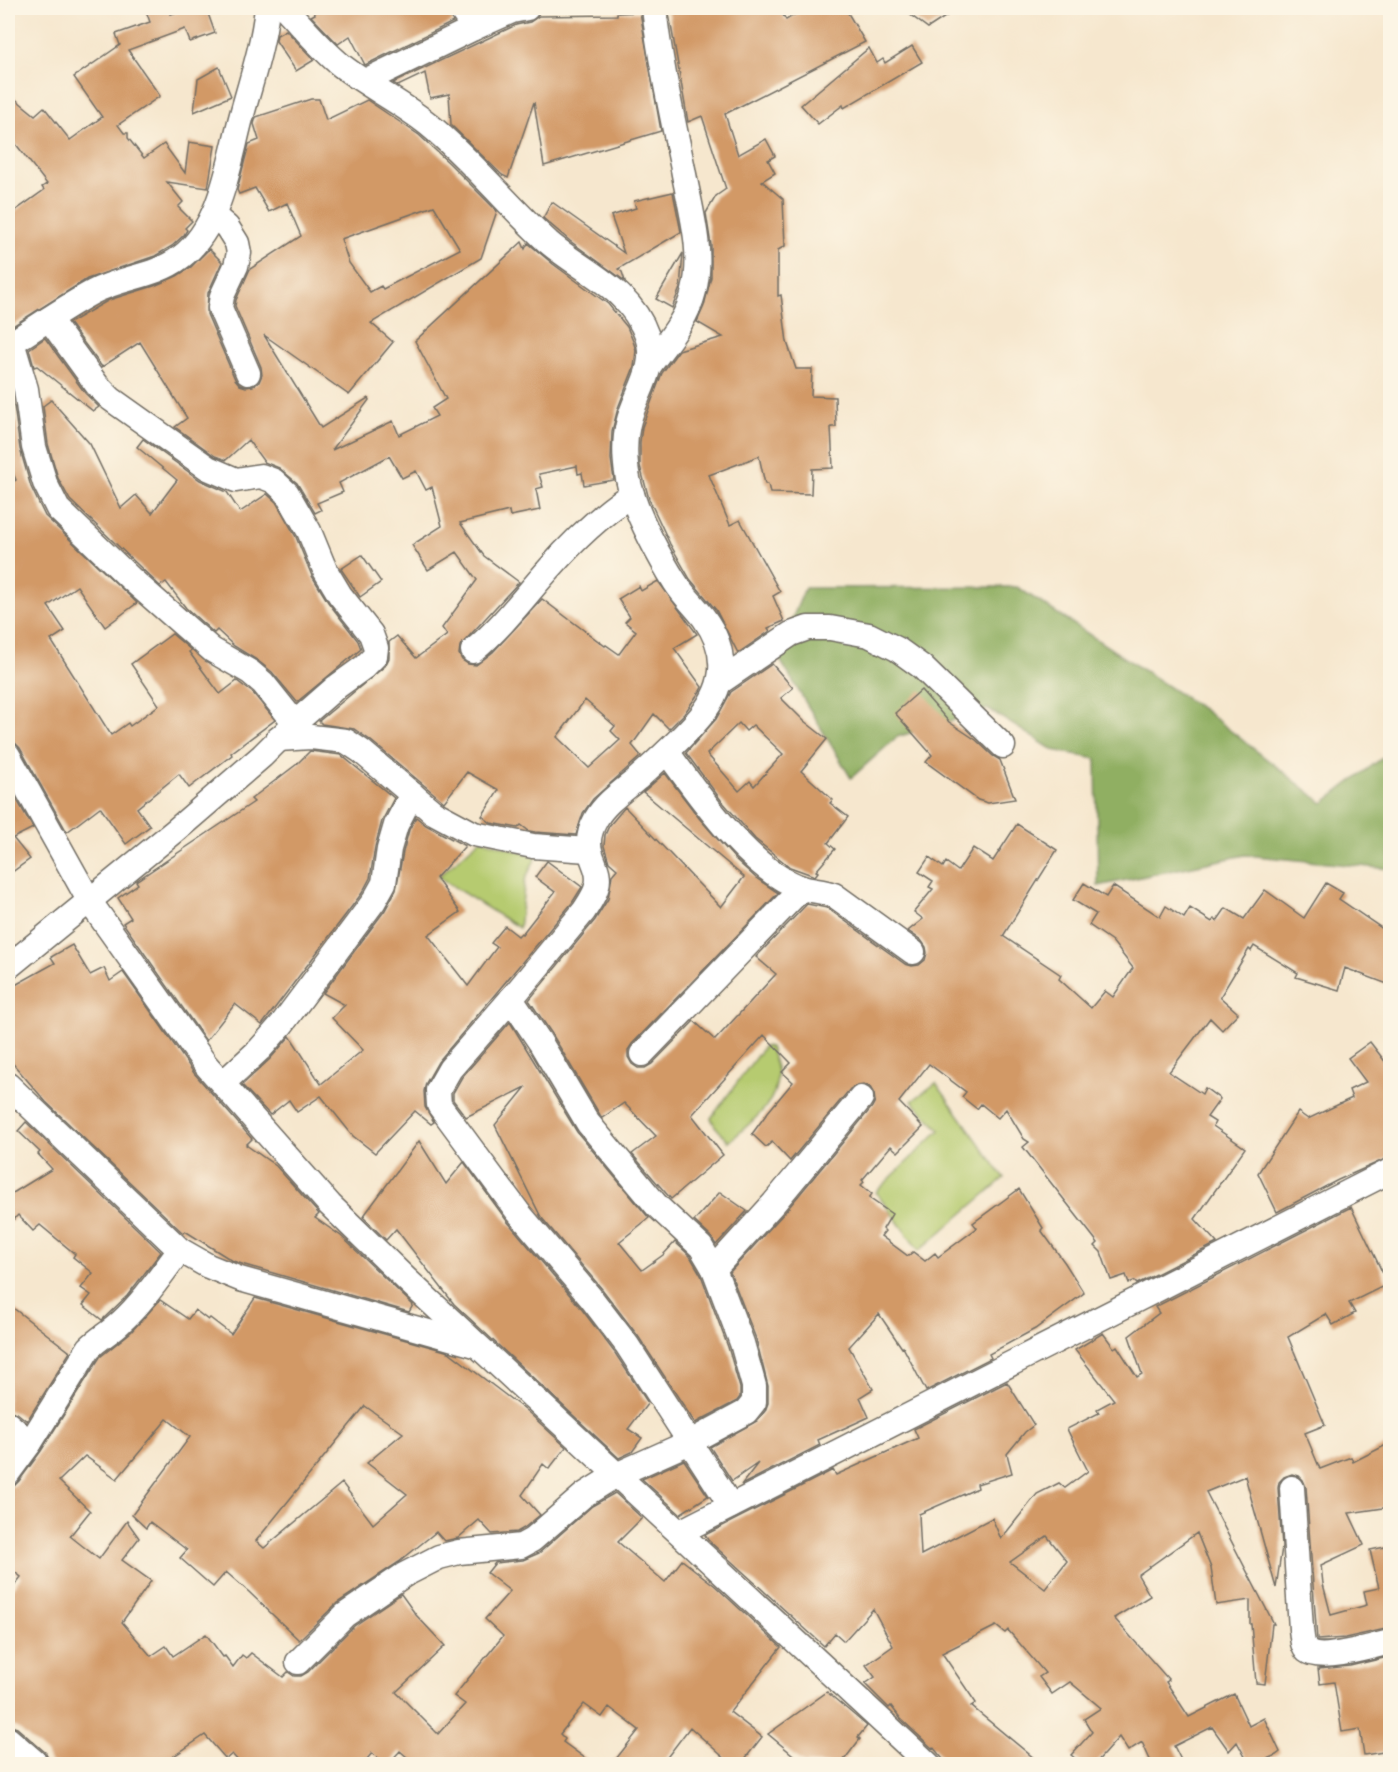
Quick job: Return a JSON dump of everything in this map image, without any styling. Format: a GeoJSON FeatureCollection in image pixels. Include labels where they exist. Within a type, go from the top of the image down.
{"type":"FeatureCollection","features":[{"type":"Feature","properties":{"kind":"street"},"geometry":{"type":"LineString","coordinates":[[267,8],[264,38],[224,188],[200,236],[183,255],[166,267],[94,292],[10,343],[26,389],[34,447],[45,483],[58,509],[130,578],[212,650],[250,672],[263,683],[287,731],[311,737],[346,741],[433,812],[474,834],[533,846],[588,850]]}},
{"type":"Feature","properties":{"kind":"street"},"geometry":{"type":"LineString","coordinates":[[285,8],[342,66],[428,124],[486,176],[513,208],[550,243],[596,275],[627,301],[649,339],[650,365]]}},
{"type":"Feature","properties":{"kind":"street"},"geometry":{"type":"LineString","coordinates":[[460,8],[474,28]]}},
{"type":"Feature","properties":{"kind":"street"},"geometry":{"type":"LineString","coordinates":[[365,81],[474,28],[512,11],[527,8]]}},
{"type":"Feature","properties":{"kind":"street"},"geometry":{"type":"LineString","coordinates":[[654,8],[659,54],[689,203],[697,263],[690,305],[682,321],[650,365],[627,426],[627,465],[632,494],[671,576],[707,622],[716,642],[722,663],[720,682],[700,718],[667,752],[608,804],[596,819],[588,838],[588,850],[597,872],[598,883],[593,897],[584,911],[443,1079],[438,1090],[439,1104],[518,1212],[591,1298],[627,1345],[731,1506]]}},
{"type":"Feature","properties":{"kind":"street"},"geometry":{"type":"LineString","coordinates":[[213,214],[227,227],[237,243],[239,253],[236,266],[222,296],[220,308],[248,373]]}},
{"type":"Feature","properties":{"kind":"street"},"geometry":{"type":"LineString","coordinates":[[8,967],[193,816],[335,688],[364,667],[375,656],[376,648],[371,634],[340,595],[325,570],[309,531],[287,493],[274,481],[261,477],[236,480],[208,468],[111,399],[97,385],[49,319]]}},
{"type":"Feature","properties":{"kind":"street"},"geometry":{"type":"LineString","coordinates":[[473,651],[505,622],[542,576],[573,543],[598,519],[632,494]]}},
{"type":"Feature","properties":{"kind":"street"},"geometry":{"type":"LineString","coordinates":[[720,682],[791,634],[808,628],[830,628],[869,635],[897,649],[922,667],[1003,746]]}},
{"type":"Feature","properties":{"kind":"street"},"geometry":{"type":"LineString","coordinates":[[667,752],[722,825],[766,867],[802,888],[834,895],[913,952]]}},
{"type":"Feature","properties":{"kind":"street"},"geometry":{"type":"LineString","coordinates":[[8,755],[90,902],[206,1065],[330,1205],[366,1242],[928,1764]]}},
{"type":"Feature","properties":{"kind":"street"},"geometry":{"type":"LineString","coordinates":[[223,1083],[260,1049],[293,1012],[374,901],[384,883],[389,849],[396,825],[412,794]]}},
{"type":"Feature","properties":{"kind":"street"},"geometry":{"type":"LineString","coordinates":[[642,1054],[802,888]]}},
{"type":"Feature","properties":{"kind":"street"},"geometry":{"type":"LineString","coordinates":[[298,1662],[345,1615],[404,1575],[439,1557],[459,1552],[521,1546],[532,1540],[584,1495],[616,1475],[690,1442],[746,1412],[754,1402],[754,1386],[742,1343],[714,1269],[701,1247],[657,1206],[588,1123],[540,1042],[511,999]]}},
{"type":"Feature","properties":{"kind":"street"},"geometry":{"type":"LineString","coordinates":[[8,1085],[180,1250],[208,1266],[240,1279],[479,1346]]}},
{"type":"Feature","properties":{"kind":"street"},"geometry":{"type":"LineString","coordinates":[[714,1269],[774,1203],[861,1098]]}},
{"type":"Feature","properties":{"kind":"street"},"geometry":{"type":"LineString","coordinates":[[680,1532],[1390,1171]]}},
{"type":"Feature","properties":{"kind":"street"},"geometry":{"type":"LineString","coordinates":[[8,1473],[30,1443],[89,1348],[98,1338],[121,1323],[144,1298],[180,1250]]}},
{"type":"Feature","properties":{"kind":"street"},"geometry":{"type":"LineString","coordinates":[[8,1424],[30,1443]]}},
{"type":"Feature","properties":{"kind":"street"},"geometry":{"type":"LineString","coordinates":[[1292,1488],[1301,1629],[1303,1644],[1308,1652],[1318,1656],[1331,1655],[1390,1642]]}},
{"type":"Feature","properties":{"kind":"street"},"geometry":{"type":"LineString","coordinates":[[9,1744],[37,1764]]}},
{"type":"Feature","properties":{"kind":"green space"},"geometry":{"type":"Polygon","coordinates":[[[1017,587],[1204,710],[1323,803],[1390,752],[1390,869],[1245,855],[1098,886],[1096,759],[1053,750],[988,709],[897,737],[851,778],[777,655],[805,588],[1017,587]]]}},
{"type":"Feature","properties":{"kind":"green space"},"geometry":{"type":"Polygon","coordinates":[[[481,839],[536,857],[525,880],[519,928],[438,877],[481,839]]]}},
{"type":"Feature","properties":{"kind":"green space"},"geometry":{"type":"Polygon","coordinates":[[[764,1046],[770,1047],[776,1068],[776,1086],[773,1096],[753,1121],[729,1142],[711,1118],[764,1046]]]}},
{"type":"Feature","properties":{"kind":"green space"},"geometry":{"type":"Polygon","coordinates":[[[936,1083],[1004,1178],[919,1251],[876,1192],[940,1130],[912,1101],[936,1083]]]}},
{"type":"Feature","properties":{"kind":"building"},"geometry":{"type":"Polygon","coordinates":[[[145,8],[168,8],[171,14],[189,8],[206,8],[215,33],[190,42],[185,29],[128,50],[160,96],[118,125],[124,133],[128,133],[128,138],[144,158],[164,144],[185,173],[189,142],[215,146],[208,188],[167,182],[183,202],[178,207],[192,221],[185,228],[187,230],[184,235],[172,246],[155,256],[87,279],[8,329],[8,216],[44,190],[42,187],[47,184],[8,134],[8,93],[35,115],[44,107],[70,140],[102,117],[74,77],[120,45],[116,34],[150,22],[145,8]]]}},
{"type":"Feature","properties":{"kind":"building"},"geometry":{"type":"Polygon","coordinates":[[[313,8],[446,8],[453,22],[365,65],[350,36],[338,44],[311,16],[315,14],[313,8]]]}},
{"type":"Feature","properties":{"kind":"building"},"geometry":{"type":"Polygon","coordinates":[[[668,8],[779,8],[786,20],[806,8],[845,8],[865,42],[725,114],[738,155],[766,139],[775,156],[768,160],[775,173],[762,181],[783,199],[785,246],[778,250],[778,296],[781,295],[787,342],[796,369],[812,369],[811,396],[835,397],[836,427],[831,427],[833,468],[812,469],[811,494],[770,493],[768,484],[765,484],[759,456],[709,475],[730,525],[740,520],[780,592],[773,596],[784,621],[768,628],[770,631],[738,653],[716,610],[690,579],[670,544],[649,499],[640,466],[642,427],[662,373],[679,350],[723,337],[697,322],[704,306],[711,277],[711,245],[706,213],[716,196],[726,189],[702,116],[688,122],[668,8]]]}},
{"type":"Feature","properties":{"kind":"building"},"geometry":{"type":"Polygon","coordinates":[[[901,8],[959,8],[928,28],[901,8]]]}},
{"type":"Feature","properties":{"kind":"building"},"geometry":{"type":"Polygon","coordinates":[[[640,12],[661,131],[544,166],[534,102],[508,178],[502,175],[451,125],[449,94],[430,98],[425,73],[398,86],[393,83],[539,16],[617,15],[617,13],[640,12]]]}},
{"type":"Feature","properties":{"kind":"building"},"geometry":{"type":"Polygon","coordinates":[[[286,30],[314,60],[296,71],[276,41],[277,35],[286,30]]]}},
{"type":"Feature","properties":{"kind":"building"},"geometry":{"type":"Polygon","coordinates":[[[912,46],[922,62],[844,108],[843,105],[818,124],[801,105],[869,48],[877,63],[883,59],[885,63],[912,46]]]}},
{"type":"Feature","properties":{"kind":"building"},"geometry":{"type":"Polygon","coordinates":[[[219,67],[231,96],[194,112],[198,79],[219,67]]]}},
{"type":"Feature","properties":{"kind":"building"},"geometry":{"type":"Polygon","coordinates":[[[311,99],[319,99],[326,120],[367,100],[419,135],[497,211],[481,258],[371,323],[393,342],[349,395],[264,335],[321,428],[368,398],[369,400],[332,450],[393,421],[399,435],[437,416],[432,408],[446,399],[415,341],[522,242],[525,249],[528,243],[608,304],[627,327],[636,350],[634,367],[618,408],[612,431],[611,459],[614,480],[584,485],[582,473],[578,474],[577,466],[539,474],[543,487],[536,489],[540,510],[510,516],[509,511],[460,523],[484,556],[519,582],[460,646],[459,654],[468,664],[476,665],[493,652],[542,599],[619,654],[636,631],[625,622],[630,617],[618,599],[639,586],[641,591],[658,581],[697,634],[674,648],[702,687],[700,691],[684,714],[669,729],[654,714],[632,745],[641,756],[593,799],[583,813],[576,835],[535,832],[521,825],[518,828],[491,823],[482,816],[499,790],[467,772],[444,802],[354,729],[322,724],[319,721],[385,666],[389,658],[389,642],[397,636],[416,658],[447,635],[442,628],[477,580],[457,552],[428,570],[412,545],[442,526],[432,487],[426,490],[416,471],[402,478],[389,456],[339,483],[343,492],[317,503],[321,510],[315,513],[297,483],[279,468],[264,462],[248,440],[226,460],[215,456],[175,427],[187,418],[140,342],[102,367],[69,323],[109,300],[177,276],[191,267],[209,249],[222,262],[208,293],[207,314],[235,379],[240,385],[246,387],[259,382],[262,375],[261,367],[235,306],[236,300],[250,269],[301,236],[287,203],[269,212],[255,188],[239,194],[237,190],[249,144],[259,140],[254,124],[256,117],[311,99]],[[434,206],[341,239],[349,263],[370,292],[381,286],[383,289],[460,249],[434,206]],[[585,700],[557,737],[589,768],[620,740],[611,731],[615,726],[585,700]]]}},
{"type":"Feature","properties":{"kind":"building"},"geometry":{"type":"Polygon","coordinates":[[[673,192],[681,232],[618,269],[622,272],[625,281],[543,218],[552,202],[624,253],[611,216],[636,208],[634,201],[673,192]]]}},
{"type":"Feature","properties":{"kind":"building"},"geometry":{"type":"Polygon","coordinates":[[[683,253],[680,288],[672,308],[656,299],[683,253]]]}},
{"type":"Feature","properties":{"kind":"building"},"geometry":{"type":"Polygon","coordinates":[[[45,338],[85,393],[99,407],[93,411],[37,366],[34,367],[29,349],[45,338]]]}},
{"type":"Feature","properties":{"kind":"building"},"geometry":{"type":"Polygon","coordinates":[[[8,395],[14,406],[20,449],[31,487],[45,516],[137,603],[105,627],[77,586],[48,606],[65,631],[51,640],[111,735],[128,723],[130,726],[159,705],[131,664],[172,634],[191,650],[189,652],[220,694],[237,681],[253,693],[275,720],[189,788],[179,774],[137,808],[150,826],[126,844],[100,807],[67,832],[20,748],[8,740],[8,485],[16,480],[8,462],[8,395]]]}},
{"type":"Feature","properties":{"kind":"building"},"geometry":{"type":"Polygon","coordinates":[[[51,400],[90,444],[121,508],[136,495],[152,513],[177,480],[137,447],[143,439],[200,480],[227,492],[240,512],[267,494],[276,502],[296,537],[312,576],[328,602],[358,641],[361,649],[297,702],[272,672],[234,646],[217,630],[214,633],[186,608],[166,582],[160,586],[70,500],[58,478],[48,444],[43,406],[51,400]]]}},
{"type":"Feature","properties":{"kind":"building"},"geometry":{"type":"Polygon","coordinates":[[[362,555],[381,582],[360,597],[341,569],[362,555]]]}},
{"type":"Feature","properties":{"kind":"building"},"geometry":{"type":"Polygon","coordinates":[[[772,664],[793,688],[781,698],[804,721],[827,739],[801,771],[833,800],[830,803],[848,817],[828,843],[835,849],[816,871],[818,872],[815,876],[790,867],[755,839],[721,800],[686,753],[716,719],[731,692],[772,664]],[[739,723],[707,754],[739,791],[750,781],[754,786],[783,754],[753,725],[746,731],[739,723]]]}},
{"type":"Feature","properties":{"kind":"building"},"geometry":{"type":"Polygon","coordinates":[[[921,690],[949,722],[1000,760],[1015,799],[988,803],[978,800],[926,762],[932,755],[895,713],[921,690]]]}},
{"type":"Feature","properties":{"kind":"building"},"geometry":{"type":"Polygon","coordinates":[[[310,751],[341,755],[394,798],[382,821],[370,878],[362,893],[262,1025],[235,1004],[206,1041],[123,923],[131,918],[118,898],[138,884],[136,881],[254,802],[251,799],[297,764],[310,751]]]}},
{"type":"Feature","properties":{"kind":"building"},"geometry":{"type":"Polygon","coordinates":[[[665,773],[699,818],[735,859],[756,878],[778,893],[632,1044],[628,1050],[628,1057],[638,1068],[645,1068],[652,1064],[694,1021],[715,1040],[776,974],[756,957],[807,904],[827,908],[905,964],[919,965],[925,960],[926,947],[921,940],[908,931],[923,919],[914,912],[933,889],[929,887],[933,881],[919,872],[929,857],[943,867],[946,862],[958,871],[973,848],[993,861],[1017,824],[1057,850],[1003,936],[1061,975],[1059,979],[1091,1008],[1105,991],[1113,997],[1133,968],[1112,941],[1089,925],[1096,914],[1073,900],[1084,883],[1106,897],[1113,886],[1160,917],[1166,906],[1184,918],[1190,908],[1212,922],[1214,919],[1217,921],[1226,908],[1244,919],[1265,890],[1304,918],[1326,883],[1343,893],[1339,899],[1390,934],[1390,985],[1345,968],[1339,990],[1296,977],[1298,973],[1254,946],[1251,951],[1249,949],[1220,997],[1238,1013],[1222,1030],[1210,1018],[1169,1072],[1202,1094],[1205,1088],[1220,1099],[1207,1117],[1215,1122],[1213,1126],[1245,1148],[1195,1219],[1217,1243],[1137,1284],[1134,1281],[1129,1283],[1126,1275],[1111,1280],[1101,1252],[1095,1246],[1098,1243],[1023,1147],[1029,1142],[1024,1139],[1006,1109],[998,1118],[981,1104],[977,1109],[962,1097],[966,1092],[929,1064],[899,1102],[923,1127],[898,1152],[891,1146],[862,1180],[864,1182],[861,1185],[872,1194],[869,1198],[892,1214],[881,1236],[908,1256],[913,1252],[925,1261],[935,1253],[938,1257],[977,1228],[973,1223],[1019,1189],[1043,1228],[1041,1230],[1084,1293],[1035,1329],[989,1354],[991,1358],[926,1391],[903,1347],[879,1314],[849,1347],[873,1389],[860,1397],[869,1417],[818,1440],[820,1445],[741,1485],[758,1463],[732,1481],[710,1447],[757,1421],[768,1403],[768,1386],[756,1339],[730,1272],[785,1212],[875,1101],[870,1087],[864,1084],[850,1089],[790,1161],[772,1142],[766,1147],[752,1134],[793,1082],[782,1072],[791,1063],[764,1035],[692,1115],[723,1155],[671,1199],[632,1154],[656,1136],[624,1103],[602,1118],[600,1115],[529,1000],[595,920],[608,899],[612,875],[617,869],[609,862],[604,846],[609,826],[625,807],[721,907],[744,877],[643,792],[665,773]]]}},
{"type":"Feature","properties":{"kind":"building"},"geometry":{"type":"Polygon","coordinates":[[[14,795],[33,828],[13,838],[30,859],[8,875],[8,797],[14,795]]]}},
{"type":"Feature","properties":{"kind":"building"},"geometry":{"type":"Polygon","coordinates":[[[416,817],[465,846],[436,878],[460,912],[428,935],[468,986],[497,947],[491,943],[505,926],[518,936],[522,934],[555,892],[535,877],[547,861],[582,887],[572,903],[438,1062],[424,1091],[425,1107],[434,1122],[431,1124],[415,1111],[375,1153],[353,1136],[321,1096],[297,1112],[289,1100],[270,1115],[242,1085],[270,1059],[290,1036],[321,1084],[363,1050],[332,1018],[345,1005],[323,993],[385,910],[396,890],[409,830],[416,817]]]}},
{"type":"Feature","properties":{"kind":"building"},"geometry":{"type":"Polygon","coordinates":[[[72,945],[90,975],[104,968],[110,981],[123,972],[194,1073],[252,1139],[246,1145],[276,1166],[319,1214],[315,1218],[341,1236],[413,1305],[409,1312],[233,1261],[185,1231],[183,1233],[46,1102],[8,1058],[8,989],[55,963],[51,957],[72,945]]]}},
{"type":"Feature","properties":{"kind":"building"},"geometry":{"type":"Polygon","coordinates":[[[510,1022],[577,1132],[649,1218],[619,1242],[642,1270],[663,1255],[675,1242],[690,1256],[701,1275],[728,1347],[740,1388],[740,1397],[737,1401],[695,1423],[638,1336],[541,1217],[495,1125],[526,1087],[466,1117],[453,1100],[453,1093],[462,1077],[510,1022]]]}},
{"type":"Feature","properties":{"kind":"building"},"geometry":{"type":"Polygon","coordinates":[[[1370,1042],[1390,1068],[1390,1157],[1338,1180],[1277,1212],[1258,1173],[1298,1112],[1308,1119],[1352,1098],[1349,1090],[1366,1082],[1348,1058],[1370,1042]]]}},
{"type":"Feature","properties":{"kind":"building"},"geometry":{"type":"Polygon","coordinates":[[[26,1122],[161,1252],[127,1296],[102,1320],[83,1305],[91,1295],[81,1288],[93,1273],[73,1257],[75,1254],[40,1225],[33,1231],[18,1215],[8,1225],[8,1196],[52,1169],[38,1154],[40,1152],[18,1131],[26,1122]]]}},
{"type":"Feature","properties":{"kind":"building"},"geometry":{"type":"Polygon","coordinates":[[[419,1141],[446,1184],[464,1162],[507,1221],[580,1307],[615,1353],[648,1403],[628,1429],[642,1438],[632,1452],[619,1458],[454,1304],[396,1229],[386,1240],[363,1217],[419,1141]]]}},
{"type":"Feature","properties":{"kind":"building"},"geometry":{"type":"Polygon","coordinates":[[[720,1192],[747,1211],[716,1245],[694,1221],[720,1192]]]}},
{"type":"Feature","properties":{"kind":"building"},"geometry":{"type":"Polygon","coordinates":[[[1351,1207],[1388,1284],[1349,1303],[1355,1313],[1333,1325],[1326,1314],[1288,1337],[1325,1425],[1305,1433],[1320,1469],[1351,1457],[1353,1462],[1390,1443],[1390,1507],[1349,1513],[1364,1545],[1321,1565],[1331,1615],[1367,1605],[1364,1591],[1379,1588],[1370,1550],[1390,1546],[1390,1628],[1345,1638],[1317,1640],[1306,1487],[1299,1476],[1292,1474],[1279,1482],[1278,1488],[1282,1547],[1276,1588],[1245,1476],[1206,1492],[1274,1624],[1272,1624],[1265,1684],[1256,1683],[1250,1600],[1216,1605],[1211,1568],[1197,1533],[1138,1575],[1150,1596],[1114,1618],[1169,1680],[1166,1682],[1189,1717],[1234,1694],[1249,1726],[1264,1718],[1280,1752],[1276,1755],[1256,1764],[1249,1764],[1237,1742],[1229,1751],[1212,1727],[1174,1746],[1183,1764],[1152,1764],[1142,1742],[1128,1751],[1119,1737],[1095,1764],[1082,1764],[1071,1755],[1092,1732],[1084,1719],[1101,1708],[1070,1682],[1052,1694],[1039,1677],[1045,1673],[1008,1630],[1005,1633],[996,1626],[942,1653],[976,1703],[971,1706],[1041,1764],[947,1764],[933,1747],[901,1719],[891,1706],[889,1708],[865,1684],[875,1677],[866,1665],[893,1646],[873,1609],[844,1641],[835,1633],[824,1646],[705,1535],[833,1470],[836,1475],[918,1438],[914,1429],[1007,1382],[1034,1425],[1025,1432],[1007,1454],[1012,1473],[977,1484],[978,1488],[919,1514],[921,1555],[992,1518],[1001,1539],[1037,1494],[1059,1483],[1065,1488],[1088,1471],[1067,1429],[1099,1413],[1097,1409],[1114,1400],[1075,1350],[1103,1333],[1114,1348],[1117,1346],[1137,1377],[1142,1374],[1129,1336],[1159,1313],[1155,1307],[1351,1207]],[[1047,1536],[1010,1562],[1045,1589],[1067,1561],[1047,1536]]]}},
{"type":"Feature","properties":{"kind":"building"},"geometry":{"type":"Polygon","coordinates":[[[255,1298],[449,1352],[529,1413],[566,1447],[549,1469],[543,1464],[522,1495],[540,1515],[524,1528],[517,1532],[492,1534],[479,1520],[458,1538],[444,1541],[436,1532],[399,1562],[337,1603],[299,1640],[226,1572],[213,1587],[180,1558],[187,1550],[150,1522],[146,1528],[132,1515],[190,1437],[167,1419],[117,1479],[85,1456],[59,1481],[90,1511],[70,1536],[99,1559],[127,1521],[139,1538],[122,1560],[151,1581],[122,1622],[151,1656],[166,1646],[173,1656],[206,1634],[233,1667],[242,1655],[246,1658],[251,1653],[283,1677],[288,1672],[294,1676],[301,1676],[308,1672],[354,1626],[401,1594],[416,1615],[445,1646],[396,1692],[438,1734],[465,1704],[454,1696],[503,1636],[485,1619],[510,1591],[487,1573],[495,1563],[523,1560],[539,1553],[592,1506],[615,1493],[642,1518],[618,1542],[665,1582],[682,1560],[714,1585],[781,1647],[730,1712],[762,1737],[741,1764],[731,1764],[690,1727],[662,1764],[612,1764],[639,1730],[609,1707],[602,1717],[584,1704],[560,1734],[565,1739],[563,1742],[593,1764],[415,1764],[400,1751],[388,1764],[372,1753],[363,1764],[241,1764],[232,1754],[226,1759],[205,1735],[162,1764],[51,1764],[46,1753],[17,1728],[8,1725],[8,1594],[21,1577],[8,1567],[8,1487],[14,1486],[19,1481],[41,1451],[100,1357],[131,1332],[160,1300],[188,1319],[195,1310],[231,1334],[255,1298]],[[365,1406],[256,1541],[264,1548],[342,1483],[373,1524],[407,1494],[367,1463],[403,1433],[365,1406]]]}},
{"type":"Feature","properties":{"kind":"building"},"geometry":{"type":"Polygon","coordinates":[[[8,1304],[70,1352],[27,1421],[17,1413],[8,1410],[8,1304]]]}},
{"type":"Feature","properties":{"kind":"building"},"geometry":{"type":"Polygon","coordinates":[[[684,1460],[708,1496],[680,1514],[642,1479],[684,1460]]]}},
{"type":"Feature","properties":{"kind":"building"},"geometry":{"type":"Polygon","coordinates":[[[1388,1657],[1390,1751],[1364,1755],[1360,1729],[1342,1732],[1334,1682],[1320,1684],[1318,1669],[1350,1666],[1388,1657]]]}},
{"type":"Feature","properties":{"kind":"building"},"geometry":{"type":"Polygon","coordinates":[[[827,1692],[867,1726],[841,1764],[804,1764],[768,1734],[827,1692]]]}}]}
